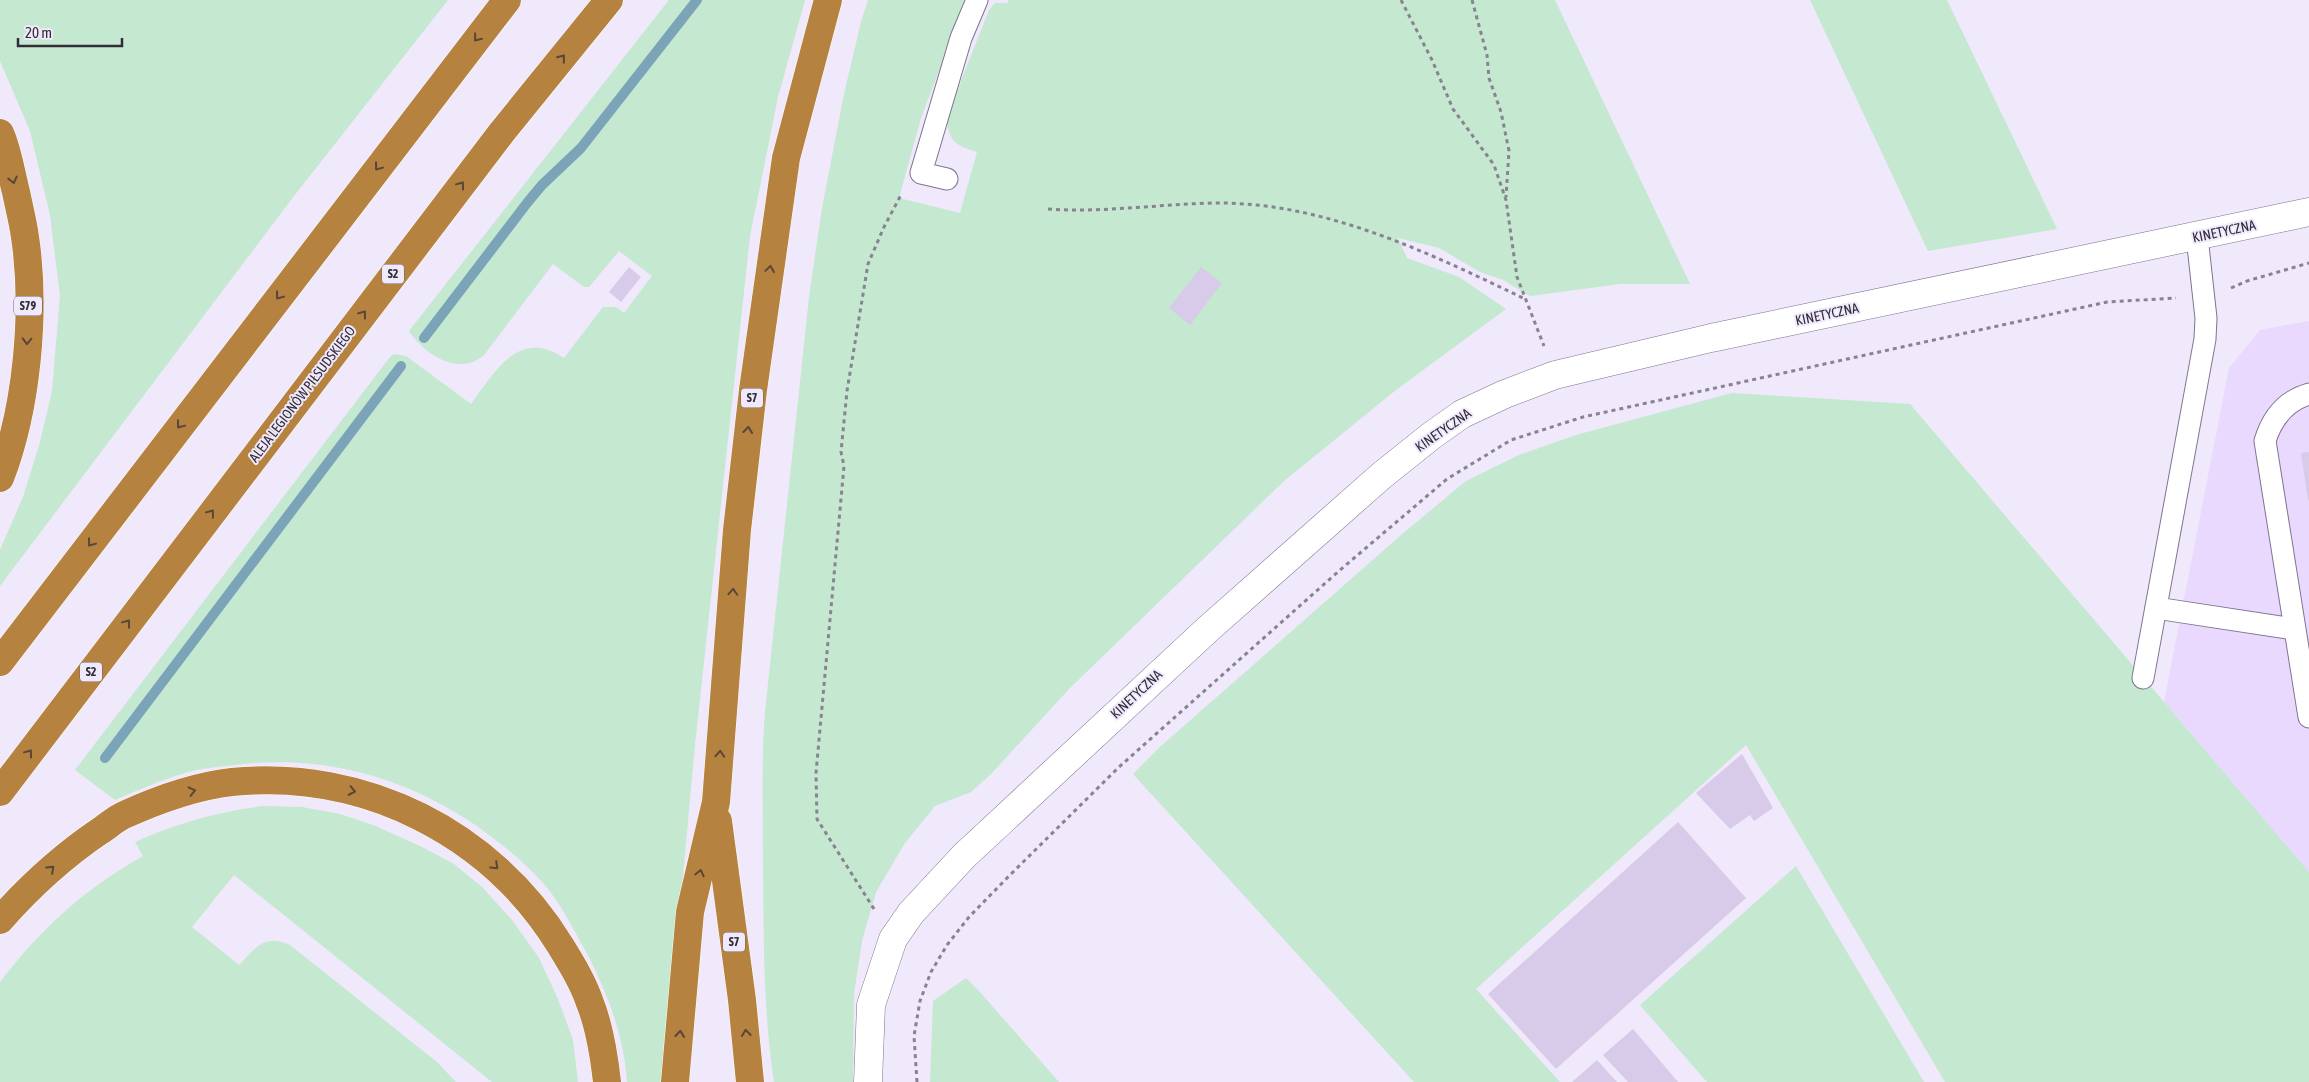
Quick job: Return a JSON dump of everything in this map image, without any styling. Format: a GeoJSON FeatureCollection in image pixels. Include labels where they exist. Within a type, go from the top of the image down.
{"type":"FeatureCollection","features":[{"type":"Feature","properties":{"kind":"highway"},"geometry":{"type":"LineString","coordinates":[[0,662],[507,0]]}},
{"type":"Feature","properties":{"kind":"highway","name":"ALEJA LEGIONÓW PIŁSUDSKIEGO"},"geometry":{"type":"LineString","coordinates":[[0,792],[502,132],[609,0]]}},
{"type":"Feature","properties":{"kind":"highway","name":"S7"},"geometry":{"type":"LineString","coordinates":[[750,1082],[742,1000],[728,907],[716,802],[737,530],[755,370],[786,158],[828,0]]}},
{"type":"Feature","properties":{"kind":"highway","name":"S79"},"geometry":{"type":"LineString","coordinates":[[0,133],[25,238],[29,294],[26,362],[20,413],[0,478]]}},
{"type":"Feature","properties":{"kind":"highway"},"geometry":{"type":"LineString","coordinates":[[0,920],[16,902],[70,851],[122,816],[184,793],[232,782],[276,782],[318,784],[365,794],[403,809],[445,830],[480,853],[518,888],[549,927],[574,968],[590,1002],[603,1050],[607,1082]]}},
{"type":"Feature","properties":{"kind":"highway"},"geometry":{"type":"LineString","coordinates":[[675,1082],[690,912],[716,802]]}},
{"type":"Feature","properties":{"kind":"street","name":"KINETYCZNA"},"geometry":{"type":"LineString","coordinates":[[868,1082],[871,1005],[893,939],[911,913],[964,856],[1124,705],[1381,476],[1462,414],[1505,394],[1555,375],[1711,338],[2309,212]]}},
{"type":"Feature","properties":{"kind":"lane"},"geometry":{"type":"LineString","coordinates":[[948,179],[921,173],[961,38],[977,0]]}},
{"type":"Feature","properties":{"kind":"lane"},"geometry":{"type":"LineString","coordinates":[[2143,678],[2205,339],[2204,292],[2197,236]]}},
{"type":"Feature","properties":{"kind":"lane"},"geometry":{"type":"LineString","coordinates":[[2309,394],[2288,404],[2277,415],[2270,426],[2265,441],[2309,717]]}},
{"type":"Feature","properties":{"kind":"lane"},"geometry":{"type":"LineString","coordinates":[[2156,608],[2294,629]]}},
{"type":"Feature","properties":{"kind":"path"},"geometry":{"type":"LineString","coordinates":[[1401,0],[1432,60],[1453,109],[1494,165],[1506,200],[1517,277],[1523,298],[1555,375]]}},
{"type":"Feature","properties":{"kind":"path"},"geometry":{"type":"LineString","coordinates":[[1472,0],[1487,55],[1489,78],[1500,112],[1509,151],[1506,200]]}},
{"type":"Feature","properties":{"kind":"path"},"geometry":{"type":"LineString","coordinates":[[893,939],[817,819],[816,773],[844,466],[840,452],[847,391],[868,264],[877,242],[902,194],[921,173]]}},
{"type":"Feature","properties":{"kind":"path"},"geometry":{"type":"LineString","coordinates":[[1048,209],[1084,212],[1216,203],[1287,209],[1362,228],[1448,262],[1523,298]]}},
{"type":"Feature","properties":{"kind":"path"},"geometry":{"type":"LineString","coordinates":[[917,1082],[914,1036],[920,1001],[931,972],[947,945],[969,917],[1119,767],[1347,564],[1447,479],[1511,440],[1583,417],[2107,302],[2160,300],[2227,290],[2248,281],[2309,263]]}},
{"type":"Feature","properties":{"kind":"shaded area"},"geometry":{"type":"Polygon","coordinates":[[[2309,321],[2309,872],[2164,702],[2229,368],[2260,330],[2309,321]]]}},
{"type":"Feature","properties":{"kind":"green space"},"geometry":{"type":"Polygon","coordinates":[[[0,0],[448,0],[294,196],[0,586],[0,550],[23,497],[40,442],[52,391],[60,296],[50,215],[30,131],[0,61],[0,0]]]}},
{"type":"Feature","properties":{"kind":"green space"},"geometry":{"type":"Polygon","coordinates":[[[669,0],[805,0],[778,97],[750,236],[695,745],[664,1082],[627,1082],[622,1046],[612,1010],[590,959],[559,904],[536,875],[520,860],[477,826],[449,809],[391,782],[330,766],[267,762],[197,770],[158,782],[115,800],[75,770],[390,357],[394,354],[406,356],[471,404],[499,367],[510,357],[521,351],[534,348],[548,350],[564,358],[603,307],[616,307],[624,313],[652,276],[619,251],[589,287],[584,287],[553,264],[484,355],[474,361],[464,364],[443,360],[424,348],[409,331],[669,0]]]}},
{"type":"Feature","properties":{"kind":"green space"},"geometry":{"type":"Polygon","coordinates":[[[868,0],[966,0],[921,118],[899,198],[960,213],[977,152],[955,142],[949,133],[946,119],[989,10],[995,3],[1007,3],[1009,0],[1555,0],[1690,284],[1620,284],[1530,296],[1503,280],[1480,272],[1439,248],[1398,238],[1407,258],[1459,277],[1506,309],[1396,390],[1284,481],[1070,688],[991,774],[971,792],[935,806],[905,843],[876,892],[862,941],[854,994],[853,1082],[774,1082],[768,1029],[764,949],[762,790],[765,712],[809,297],[822,208],[844,94],[868,0]]]}},
{"type":"Feature","properties":{"kind":"green space"},"geometry":{"type":"Polygon","coordinates":[[[1810,0],[1947,0],[2057,229],[1928,251],[1810,0]]]}},
{"type":"Feature","properties":{"kind":"green space"},"geometry":{"type":"Polygon","coordinates":[[[1732,393],[1910,404],[2309,872],[2309,1082],[1945,1082],[1746,745],[1476,989],[1560,1082],[1414,1082],[1133,774],[1161,746],[1400,536],[1466,481],[1519,455],[1576,435],[1732,393]]]}},
{"type":"Feature","properties":{"kind":"green space"},"geometry":{"type":"Polygon","coordinates":[[[263,806],[302,807],[340,814],[373,825],[454,864],[482,887],[512,920],[539,958],[558,999],[573,1040],[578,1082],[492,1082],[234,875],[192,927],[239,965],[261,944],[273,941],[290,945],[437,1062],[456,1082],[0,1082],[0,982],[48,927],[101,882],[143,856],[135,842],[166,829],[198,819],[230,811],[263,806]]]}},
{"type":"Feature","properties":{"kind":"green space"},"geometry":{"type":"Polygon","coordinates":[[[1796,866],[1924,1082],[1707,1082],[1640,1005],[1796,866]]]}},
{"type":"Feature","properties":{"kind":"green space"},"geometry":{"type":"Polygon","coordinates":[[[966,978],[1059,1082],[930,1082],[933,1001],[966,978]]]}},
{"type":"Feature","properties":{"kind":"building"},"geometry":{"type":"Polygon","coordinates":[[[629,267],[641,277],[621,302],[609,292],[629,267]]]}},
{"type":"Feature","properties":{"kind":"building"},"geometry":{"type":"Polygon","coordinates":[[[1201,267],[1222,283],[1190,325],[1169,308],[1201,267]]]}},
{"type":"Feature","properties":{"kind":"building"},"geometry":{"type":"Polygon","coordinates":[[[2309,452],[2309,500],[2308,500],[2301,453],[2309,452]]]}},
{"type":"Feature","properties":{"kind":"building"},"geometry":{"type":"Polygon","coordinates":[[[1742,754],[1773,808],[1754,821],[1750,815],[1730,829],[1696,793],[1742,754]]]}},
{"type":"Feature","properties":{"kind":"building"},"geometry":{"type":"Polygon","coordinates":[[[1678,822],[1746,898],[1556,1069],[1488,994],[1678,822]]]}},
{"type":"Feature","properties":{"kind":"building"},"geometry":{"type":"Polygon","coordinates":[[[1633,1029],[1678,1082],[1628,1082],[1603,1055],[1633,1029]]]}},
{"type":"Feature","properties":{"kind":"building"},"geometry":{"type":"Polygon","coordinates":[[[1597,1060],[1617,1082],[1572,1082],[1597,1060]]]}},
{"type":"Feature","properties":{"kind":"waterway"},"geometry":{"type":"LineString","coordinates":[[424,338],[527,203],[542,185],[581,148],[697,0]]}},
{"type":"Feature","properties":{"kind":"waterway"},"geometry":{"type":"LineString","coordinates":[[105,758],[401,366]]}}]}
